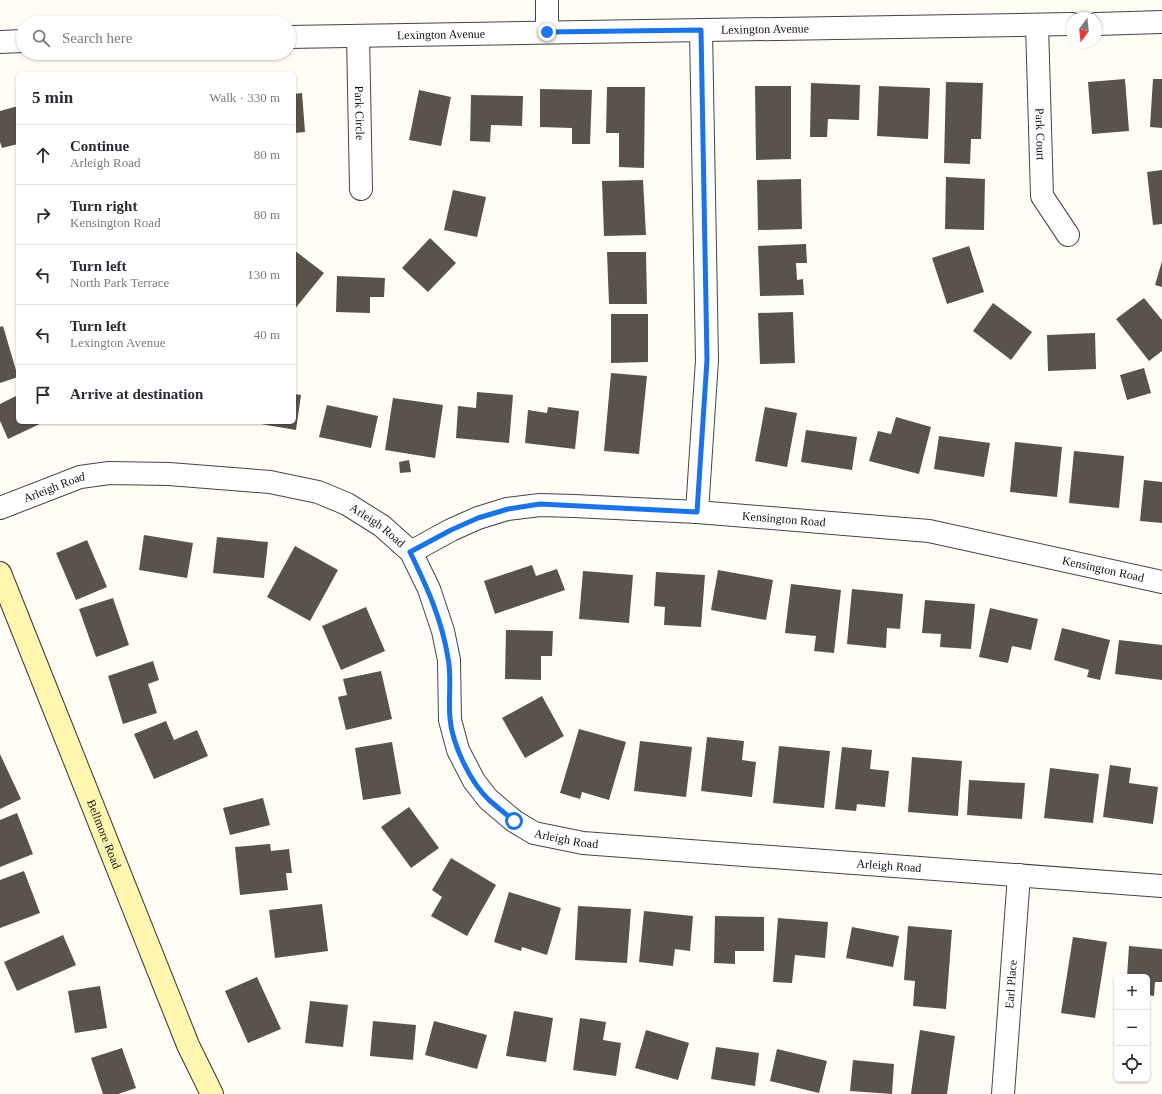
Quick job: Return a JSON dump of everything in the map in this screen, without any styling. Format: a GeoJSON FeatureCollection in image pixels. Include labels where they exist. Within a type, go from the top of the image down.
{"type":"FeatureCollection","features":[{"type":"Feature","properties":{"kind":"main road","name":"Bellmore Road"},"geometry":{"type":"LineString","coordinates":[[0,573],[188,1045],[212,1094]]}},
{"type":"Feature","properties":{"kind":"street"},"geometry":{"type":"LineString","coordinates":[[547,0],[547,32]]}},
{"type":"Feature","properties":{"kind":"street"},"geometry":{"type":"LineString","coordinates":[[1102,24],[1162,22]]}},
{"type":"Feature","properties":{"kind":"street","name":"Lexington Avenue"},"geometry":{"type":"LineString","coordinates":[[296,37],[1066,24]]}},
{"type":"Feature","properties":{"kind":"street","name":"Park Court"},"geometry":{"type":"LineString","coordinates":[[1037,25],[1042,196],[1068,235]]}},
{"type":"Feature","properties":{"kind":"street"},"geometry":{"type":"LineString","coordinates":[[697,512],[707,360],[701,30]]}},
{"type":"Feature","properties":{"kind":"street","name":"Park Circle"},"geometry":{"type":"LineString","coordinates":[[358,36],[361,189]]}},
{"type":"Feature","properties":{"kind":"street"},"geometry":{"type":"LineString","coordinates":[[0,42],[16,41]]}},
{"type":"Feature","properties":{"kind":"street","name":"Arleigh Road"},"geometry":{"type":"LineString","coordinates":[[0,508],[80,477],[109,473],[169,474],[270,482],[318,492],[347,504],[382,526],[410,552],[429,590],[443,631],[449,660],[450,720],[458,750],[474,781],[488,799],[514,821],[534,833],[583,843],[1162,886]]}},
{"type":"Feature","properties":{"kind":"street","name":"Kensington Road"},"geometry":{"type":"LineString","coordinates":[[410,552],[451,530],[478,518],[508,509],[540,504],[697,512],[929,531],[1162,582]]}},
{"type":"Feature","properties":{"kind":"street","name":"Earl Place"},"geometry":{"type":"LineString","coordinates":[[1003,1094],[1019,875]]}},
{"type":"Feature","properties":{"kind":"building"},"geometry":{"type":"Polygon","coordinates":[[[1125,79],[1129,131],[1092,134],[1088,82],[1125,79]]]}},
{"type":"Feature","properties":{"kind":"building"},"geometry":{"type":"Polygon","coordinates":[[[1153,79],[1162,79],[1162,128],[1150,127],[1153,79]]]}},
{"type":"Feature","properties":{"kind":"building"},"geometry":{"type":"Polygon","coordinates":[[[946,82],[983,83],[981,139],[971,139],[970,164],[944,163],[946,82]]]}},
{"type":"Feature","properties":{"kind":"building"},"geometry":{"type":"Polygon","coordinates":[[[811,83],[860,85],[859,120],[828,119],[827,137],[810,137],[811,83]]]}},
{"type":"Feature","properties":{"kind":"building"},"geometry":{"type":"Polygon","coordinates":[[[755,86],[791,86],[791,159],[756,160],[755,86]]]}},
{"type":"Feature","properties":{"kind":"building"},"geometry":{"type":"Polygon","coordinates":[[[879,86],[930,88],[928,139],[877,136],[879,86]]]}},
{"type":"Feature","properties":{"kind":"building"},"geometry":{"type":"Polygon","coordinates":[[[607,87],[645,87],[644,168],[619,167],[619,133],[606,133],[607,87]]]}},
{"type":"Feature","properties":{"kind":"building"},"geometry":{"type":"Polygon","coordinates":[[[540,89],[592,90],[590,144],[572,144],[572,128],[540,127],[540,89]]]}},
{"type":"Feature","properties":{"kind":"building"},"geometry":{"type":"Polygon","coordinates":[[[419,90],[451,97],[441,146],[409,140],[419,90]]]}},
{"type":"Feature","properties":{"kind":"building"},"geometry":{"type":"Polygon","coordinates":[[[302,93],[305,132],[296,133],[296,94],[302,93]]]}},
{"type":"Feature","properties":{"kind":"building"},"geometry":{"type":"Polygon","coordinates":[[[471,95],[523,96],[522,126],[491,125],[490,142],[470,141],[471,95]]]}},
{"type":"Feature","properties":{"kind":"building"},"geometry":{"type":"Polygon","coordinates":[[[16,107],[16,144],[2,148],[0,142],[0,111],[16,107]]]}},
{"type":"Feature","properties":{"kind":"building"},"geometry":{"type":"Polygon","coordinates":[[[1162,170],[1162,224],[1153,225],[1147,172],[1162,170]]]}},
{"type":"Feature","properties":{"kind":"building"},"geometry":{"type":"Polygon","coordinates":[[[946,177],[985,179],[984,230],[945,229],[946,177]]]}},
{"type":"Feature","properties":{"kind":"building"},"geometry":{"type":"Polygon","coordinates":[[[801,179],[802,229],[758,230],[757,180],[801,179]]]}},
{"type":"Feature","properties":{"kind":"building"},"geometry":{"type":"Polygon","coordinates":[[[643,180],[646,235],[604,236],[602,181],[643,180]]]}},
{"type":"Feature","properties":{"kind":"building"},"geometry":{"type":"Polygon","coordinates":[[[453,190],[486,197],[477,237],[444,230],[453,190]]]}},
{"type":"Feature","properties":{"kind":"building"},"geometry":{"type":"Polygon","coordinates":[[[430,238],[456,263],[428,292],[402,268],[430,238]]]}},
{"type":"Feature","properties":{"kind":"building"},"geometry":{"type":"Polygon","coordinates":[[[806,244],[807,263],[796,263],[797,280],[803,279],[804,295],[760,296],[758,246],[806,244]]]}},
{"type":"Feature","properties":{"kind":"building"},"geometry":{"type":"Polygon","coordinates":[[[969,246],[984,292],[947,304],[932,258],[969,246]]]}},
{"type":"Feature","properties":{"kind":"building"},"geometry":{"type":"Polygon","coordinates":[[[296,252],[324,273],[296,308],[296,252]]]}},
{"type":"Feature","properties":{"kind":"building"},"geometry":{"type":"Polygon","coordinates":[[[607,252],[646,252],[647,304],[609,304],[607,252]]]}},
{"type":"Feature","properties":{"kind":"building"},"geometry":{"type":"Polygon","coordinates":[[[1162,261],[1162,287],[1155,285],[1162,261]]]}},
{"type":"Feature","properties":{"kind":"building"},"geometry":{"type":"Polygon","coordinates":[[[337,276],[385,278],[384,297],[370,297],[370,313],[336,312],[337,276]]]}},
{"type":"Feature","properties":{"kind":"building"},"geometry":{"type":"Polygon","coordinates":[[[1144,298],[1162,320],[1162,351],[1149,361],[1116,319],[1144,298]]]}},
{"type":"Feature","properties":{"kind":"building"},"geometry":{"type":"Polygon","coordinates":[[[993,303],[1032,332],[1011,360],[973,331],[993,303]]]}},
{"type":"Feature","properties":{"kind":"building"},"geometry":{"type":"Polygon","coordinates":[[[793,312],[795,363],[760,364],[758,313],[793,312]]]}},
{"type":"Feature","properties":{"kind":"building"},"geometry":{"type":"Polygon","coordinates":[[[611,314],[648,314],[648,362],[611,363],[611,314]]]}},
{"type":"Feature","properties":{"kind":"building"},"geometry":{"type":"Polygon","coordinates":[[[3,326],[16,370],[16,378],[0,383],[0,327],[3,326]]]}},
{"type":"Feature","properties":{"kind":"building"},"geometry":{"type":"Polygon","coordinates":[[[1095,333],[1096,369],[1048,371],[1047,335],[1095,333]]]}},
{"type":"Feature","properties":{"kind":"building"},"geometry":{"type":"Polygon","coordinates":[[[1144,368],[1151,393],[1127,400],[1120,375],[1144,368]]]}},
{"type":"Feature","properties":{"kind":"building"},"geometry":{"type":"Polygon","coordinates":[[[611,373],[647,376],[639,454],[604,451],[611,373]]]}},
{"type":"Feature","properties":{"kind":"building"},"geometry":{"type":"Polygon","coordinates":[[[477,392],[513,395],[509,443],[456,438],[458,406],[476,408],[477,392]]]}},
{"type":"Feature","properties":{"kind":"building"},"geometry":{"type":"Polygon","coordinates":[[[296,394],[301,395],[296,430],[261,424],[296,424],[296,394]]]}},
{"type":"Feature","properties":{"kind":"building"},"geometry":{"type":"Polygon","coordinates":[[[16,396],[16,424],[40,424],[8,439],[0,421],[0,404],[16,396]]]}},
{"type":"Feature","properties":{"kind":"building"},"geometry":{"type":"Polygon","coordinates":[[[393,398],[443,405],[435,458],[385,450],[393,398]]]}},
{"type":"Feature","properties":{"kind":"building"},"geometry":{"type":"Polygon","coordinates":[[[327,405],[378,416],[371,448],[319,437],[327,405]]]}},
{"type":"Feature","properties":{"kind":"building"},"geometry":{"type":"Polygon","coordinates":[[[548,407],[579,411],[575,449],[525,443],[528,410],[547,413],[548,407]]]}},
{"type":"Feature","properties":{"kind":"building"},"geometry":{"type":"Polygon","coordinates":[[[765,407],[797,413],[787,467],[755,461],[765,407]]]}},
{"type":"Feature","properties":{"kind":"building"},"geometry":{"type":"Polygon","coordinates":[[[896,417],[931,427],[919,474],[869,461],[878,431],[891,434],[896,417]]]}},
{"type":"Feature","properties":{"kind":"building"},"geometry":{"type":"Polygon","coordinates":[[[806,430],[857,437],[852,470],[801,462],[806,430]]]}},
{"type":"Feature","properties":{"kind":"building"},"geometry":{"type":"Polygon","coordinates":[[[939,436],[990,443],[984,477],[934,469],[939,436]]]}},
{"type":"Feature","properties":{"kind":"building"},"geometry":{"type":"Polygon","coordinates":[[[1015,442],[1062,447],[1057,497],[1010,492],[1015,442]]]}},
{"type":"Feature","properties":{"kind":"building"},"geometry":{"type":"Polygon","coordinates":[[[1074,451],[1124,456],[1119,508],[1069,503],[1074,451]]]}},
{"type":"Feature","properties":{"kind":"building"},"geometry":{"type":"Polygon","coordinates":[[[409,460],[411,472],[400,473],[399,462],[409,460]]]}},
{"type":"Feature","properties":{"kind":"building"},"geometry":{"type":"Polygon","coordinates":[[[1144,480],[1162,482],[1162,523],[1140,521],[1144,480]]]}},
{"type":"Feature","properties":{"kind":"building"},"geometry":{"type":"Polygon","coordinates":[[[144,535],[193,543],[187,578],[139,570],[144,535]]]}},
{"type":"Feature","properties":{"kind":"building"},"geometry":{"type":"Polygon","coordinates":[[[217,537],[268,542],[264,578],[213,573],[217,537]]]}},
{"type":"Feature","properties":{"kind":"building"},"geometry":{"type":"Polygon","coordinates":[[[87,540],[107,587],[76,600],[56,553],[87,540]]]}},
{"type":"Feature","properties":{"kind":"building"},"geometry":{"type":"Polygon","coordinates":[[[295,546],[338,570],[310,621],[267,597],[295,546]]]}},
{"type":"Feature","properties":{"kind":"building"},"geometry":{"type":"Polygon","coordinates":[[[532,565],[536,576],[557,569],[565,590],[495,614],[484,581],[532,565]]]}},
{"type":"Feature","properties":{"kind":"building"},"geometry":{"type":"Polygon","coordinates":[[[718,570],[773,580],[766,620],[711,610],[718,570]]]}},
{"type":"Feature","properties":{"kind":"building"},"geometry":{"type":"Polygon","coordinates":[[[583,571],[633,575],[629,623],[579,619],[583,571]]]}},
{"type":"Feature","properties":{"kind":"building"},"geometry":{"type":"Polygon","coordinates":[[[656,572],[705,575],[701,627],[664,625],[665,607],[654,606],[656,572]]]}},
{"type":"Feature","properties":{"kind":"building"},"geometry":{"type":"Polygon","coordinates":[[[791,584],[841,590],[834,653],[814,651],[816,636],[785,633],[791,584]]]}},
{"type":"Feature","properties":{"kind":"building"},"geometry":{"type":"Polygon","coordinates":[[[852,589],[903,594],[900,629],[887,628],[886,648],[847,644],[852,589]]]}},
{"type":"Feature","properties":{"kind":"building"},"geometry":{"type":"Polygon","coordinates":[[[113,598],[129,645],[96,657],[79,609],[113,598]]]}},
{"type":"Feature","properties":{"kind":"building"},"geometry":{"type":"Polygon","coordinates":[[[925,600],[975,604],[971,649],[940,647],[941,634],[922,633],[925,600]]]}},
{"type":"Feature","properties":{"kind":"building"},"geometry":{"type":"Polygon","coordinates":[[[366,607],[385,651],[341,670],[322,626],[366,607]]]}},
{"type":"Feature","properties":{"kind":"building"},"geometry":{"type":"Polygon","coordinates":[[[990,608],[1038,619],[1031,650],[1012,646],[1008,663],[979,657],[990,608]]]}},
{"type":"Feature","properties":{"kind":"building"},"geometry":{"type":"Polygon","coordinates":[[[1062,628],[1110,640],[1100,680],[1087,677],[1089,670],[1054,660],[1062,628]]]}},
{"type":"Feature","properties":{"kind":"building"},"geometry":{"type":"Polygon","coordinates":[[[506,630],[553,631],[552,656],[541,656],[541,680],[505,679],[506,630]]]}},
{"type":"Feature","properties":{"kind":"building"},"geometry":{"type":"Polygon","coordinates":[[[1119,640],[1162,645],[1162,680],[1115,674],[1119,640]]]}},
{"type":"Feature","properties":{"kind":"building"},"geometry":{"type":"Polygon","coordinates":[[[153,661],[159,680],[148,684],[157,713],[123,724],[108,676],[153,661]]]}},
{"type":"Feature","properties":{"kind":"building"},"geometry":{"type":"Polygon","coordinates":[[[381,671],[392,719],[346,730],[338,697],[347,695],[343,679],[381,671]]]}},
{"type":"Feature","properties":{"kind":"building"},"geometry":{"type":"Polygon","coordinates":[[[542,696],[564,736],[525,758],[502,718],[542,696]]]}},
{"type":"Feature","properties":{"kind":"building"},"geometry":{"type":"Polygon","coordinates":[[[166,721],[174,740],[197,730],[208,756],[154,779],[134,734],[166,721]]]}},
{"type":"Feature","properties":{"kind":"building"},"geometry":{"type":"Polygon","coordinates":[[[579,729],[626,742],[609,800],[582,792],[580,799],[560,793],[579,729]]]}},
{"type":"Feature","properties":{"kind":"building"},"geometry":{"type":"Polygon","coordinates":[[[707,737],[744,741],[742,760],[756,762],[752,797],[701,791],[707,737]]]}},
{"type":"Feature","properties":{"kind":"building"},"geometry":{"type":"Polygon","coordinates":[[[640,741],[692,747],[686,797],[634,791],[640,741]]]}},
{"type":"Feature","properties":{"kind":"building"},"geometry":{"type":"Polygon","coordinates":[[[392,742],[401,794],[363,800],[355,748],[392,742]]]}},
{"type":"Feature","properties":{"kind":"building"},"geometry":{"type":"Polygon","coordinates":[[[779,746],[830,751],[824,808],[773,803],[779,746]]]}},
{"type":"Feature","properties":{"kind":"building"},"geometry":{"type":"Polygon","coordinates":[[[842,747],[872,750],[870,769],[889,771],[885,807],[857,804],[856,811],[835,809],[842,747]]]}},
{"type":"Feature","properties":{"kind":"building"},"geometry":{"type":"Polygon","coordinates":[[[0,754],[21,799],[0,809],[0,754]]]}},
{"type":"Feature","properties":{"kind":"building"},"geometry":{"type":"Polygon","coordinates":[[[912,757],[962,761],[958,816],[908,812],[912,757]]]}},
{"type":"Feature","properties":{"kind":"building"},"geometry":{"type":"Polygon","coordinates":[[[1110,765],[1131,768],[1129,783],[1158,787],[1153,824],[1103,817],[1110,765]]]}},
{"type":"Feature","properties":{"kind":"building"},"geometry":{"type":"Polygon","coordinates":[[[1050,768],[1099,774],[1093,823],[1044,818],[1050,768]]]}},
{"type":"Feature","properties":{"kind":"building"},"geometry":{"type":"Polygon","coordinates":[[[969,780],[1025,783],[1022,819],[967,815],[969,780]]]}},
{"type":"Feature","properties":{"kind":"building"},"geometry":{"type":"Polygon","coordinates":[[[263,798],[270,825],[230,835],[223,808],[263,798]]]}},
{"type":"Feature","properties":{"kind":"building"},"geometry":{"type":"Polygon","coordinates":[[[409,807],[439,848],[411,868],[381,827],[409,807]]]}},
{"type":"Feature","properties":{"kind":"building"},"geometry":{"type":"Polygon","coordinates":[[[17,813],[33,854],[0,867],[0,820],[17,813]]]}},
{"type":"Feature","properties":{"kind":"building"},"geometry":{"type":"Polygon","coordinates":[[[270,844],[271,851],[289,849],[292,873],[286,873],[288,890],[240,895],[235,847],[270,844]]]}},
{"type":"Feature","properties":{"kind":"building"},"geometry":{"type":"Polygon","coordinates":[[[451,858],[496,885],[467,936],[431,916],[442,897],[432,890],[451,858]]]}},
{"type":"Feature","properties":{"kind":"building"},"geometry":{"type":"Polygon","coordinates":[[[24,871],[40,913],[0,928],[0,880],[24,871]]]}},
{"type":"Feature","properties":{"kind":"building"},"geometry":{"type":"Polygon","coordinates":[[[509,892],[561,908],[547,955],[522,947],[521,951],[494,942],[509,892]]]}},
{"type":"Feature","properties":{"kind":"building"},"geometry":{"type":"Polygon","coordinates":[[[322,904],[328,951],[275,958],[269,910],[322,904]]]}},
{"type":"Feature","properties":{"kind":"building"},"geometry":{"type":"Polygon","coordinates":[[[578,906],[631,909],[627,963],[575,960],[578,906]]]}},
{"type":"Feature","properties":{"kind":"building"},"geometry":{"type":"Polygon","coordinates":[[[644,911],[693,916],[690,951],[675,949],[673,966],[639,962],[644,911]]]}},
{"type":"Feature","properties":{"kind":"building"},"geometry":{"type":"Polygon","coordinates":[[[715,916],[764,917],[764,951],[735,951],[735,964],[714,963],[715,916]]]}},
{"type":"Feature","properties":{"kind":"building"},"geometry":{"type":"Polygon","coordinates":[[[778,918],[828,922],[825,958],[795,955],[792,983],[773,982],[778,918]]]}},
{"type":"Feature","properties":{"kind":"building"},"geometry":{"type":"Polygon","coordinates":[[[908,926],[952,930],[946,1009],[913,1006],[915,981],[904,980],[908,926]]]}},
{"type":"Feature","properties":{"kind":"building"},"geometry":{"type":"Polygon","coordinates":[[[852,927],[899,936],[893,967],[846,958],[852,927]]]}},
{"type":"Feature","properties":{"kind":"building"},"geometry":{"type":"Polygon","coordinates":[[[63,935],[76,965],[17,991],[4,962],[63,935]]]}},
{"type":"Feature","properties":{"kind":"building"},"geometry":{"type":"Polygon","coordinates":[[[1073,937],[1107,942],[1095,1018],[1061,1013],[1073,937]]]}},
{"type":"Feature","properties":{"kind":"building"},"geometry":{"type":"Polygon","coordinates":[[[1129,946],[1162,949],[1162,982],[1155,982],[1154,996],[1150,995],[1150,974],[1127,974],[1129,946]]]}},
{"type":"Feature","properties":{"kind":"building"},"geometry":{"type":"Polygon","coordinates":[[[257,977],[281,1029],[248,1043],[225,991],[257,977]]]}},
{"type":"Feature","properties":{"kind":"building"},"geometry":{"type":"Polygon","coordinates":[[[100,986],[107,1028],[75,1033],[68,991],[100,986]]]}},
{"type":"Feature","properties":{"kind":"building"},"geometry":{"type":"Polygon","coordinates":[[[310,1001],[348,1005],[343,1047],[305,1043],[310,1001]]]}},
{"type":"Feature","properties":{"kind":"building"},"geometry":{"type":"Polygon","coordinates":[[[514,1011],[553,1018],[546,1062],[506,1056],[514,1011]]]}},
{"type":"Feature","properties":{"kind":"building"},"geometry":{"type":"Polygon","coordinates":[[[580,1018],[606,1022],[603,1040],[621,1043],[616,1076],[573,1070],[580,1018]]]}},
{"type":"Feature","properties":{"kind":"building"},"geometry":{"type":"Polygon","coordinates":[[[373,1021],[416,1025],[413,1060],[370,1056],[373,1021]]]}},
{"type":"Feature","properties":{"kind":"building"},"geometry":{"type":"Polygon","coordinates":[[[434,1021],[487,1035],[477,1069],[425,1055],[434,1021]]]}},
{"type":"Feature","properties":{"kind":"building"},"geometry":{"type":"Polygon","coordinates":[[[646,1030],[689,1043],[678,1080],[635,1068],[646,1030]]]}},
{"type":"Feature","properties":{"kind":"building"},"geometry":{"type":"Polygon","coordinates":[[[920,1030],[955,1036],[947,1094],[911,1094],[920,1030]]]}},
{"type":"Feature","properties":{"kind":"building"},"geometry":{"type":"Polygon","coordinates":[[[716,1047],[759,1053],[755,1086],[711,1079],[716,1047]]]}},
{"type":"Feature","properties":{"kind":"building"},"geometry":{"type":"Polygon","coordinates":[[[122,1048],[136,1088],[118,1094],[103,1094],[91,1058],[122,1048]]]}},
{"type":"Feature","properties":{"kind":"building"},"geometry":{"type":"Polygon","coordinates":[[[777,1049],[827,1061],[819,1093],[770,1081],[777,1049]]]}},
{"type":"Feature","properties":{"kind":"building"},"geometry":{"type":"Polygon","coordinates":[[[853,1060],[894,1064],[892,1094],[850,1091],[853,1060]]]}},
{"type":"Feature","properties":{"kind":"route"},"geometry":{"type":"LineString","coordinates":[[514,821],[488,799],[474,781],[458,750],[450,720],[449,660],[443,631],[429,590],[410,552],[451,530],[478,518],[508,509],[540,504],[697,512],[707,360],[701,30],[547,32]]}}]}
